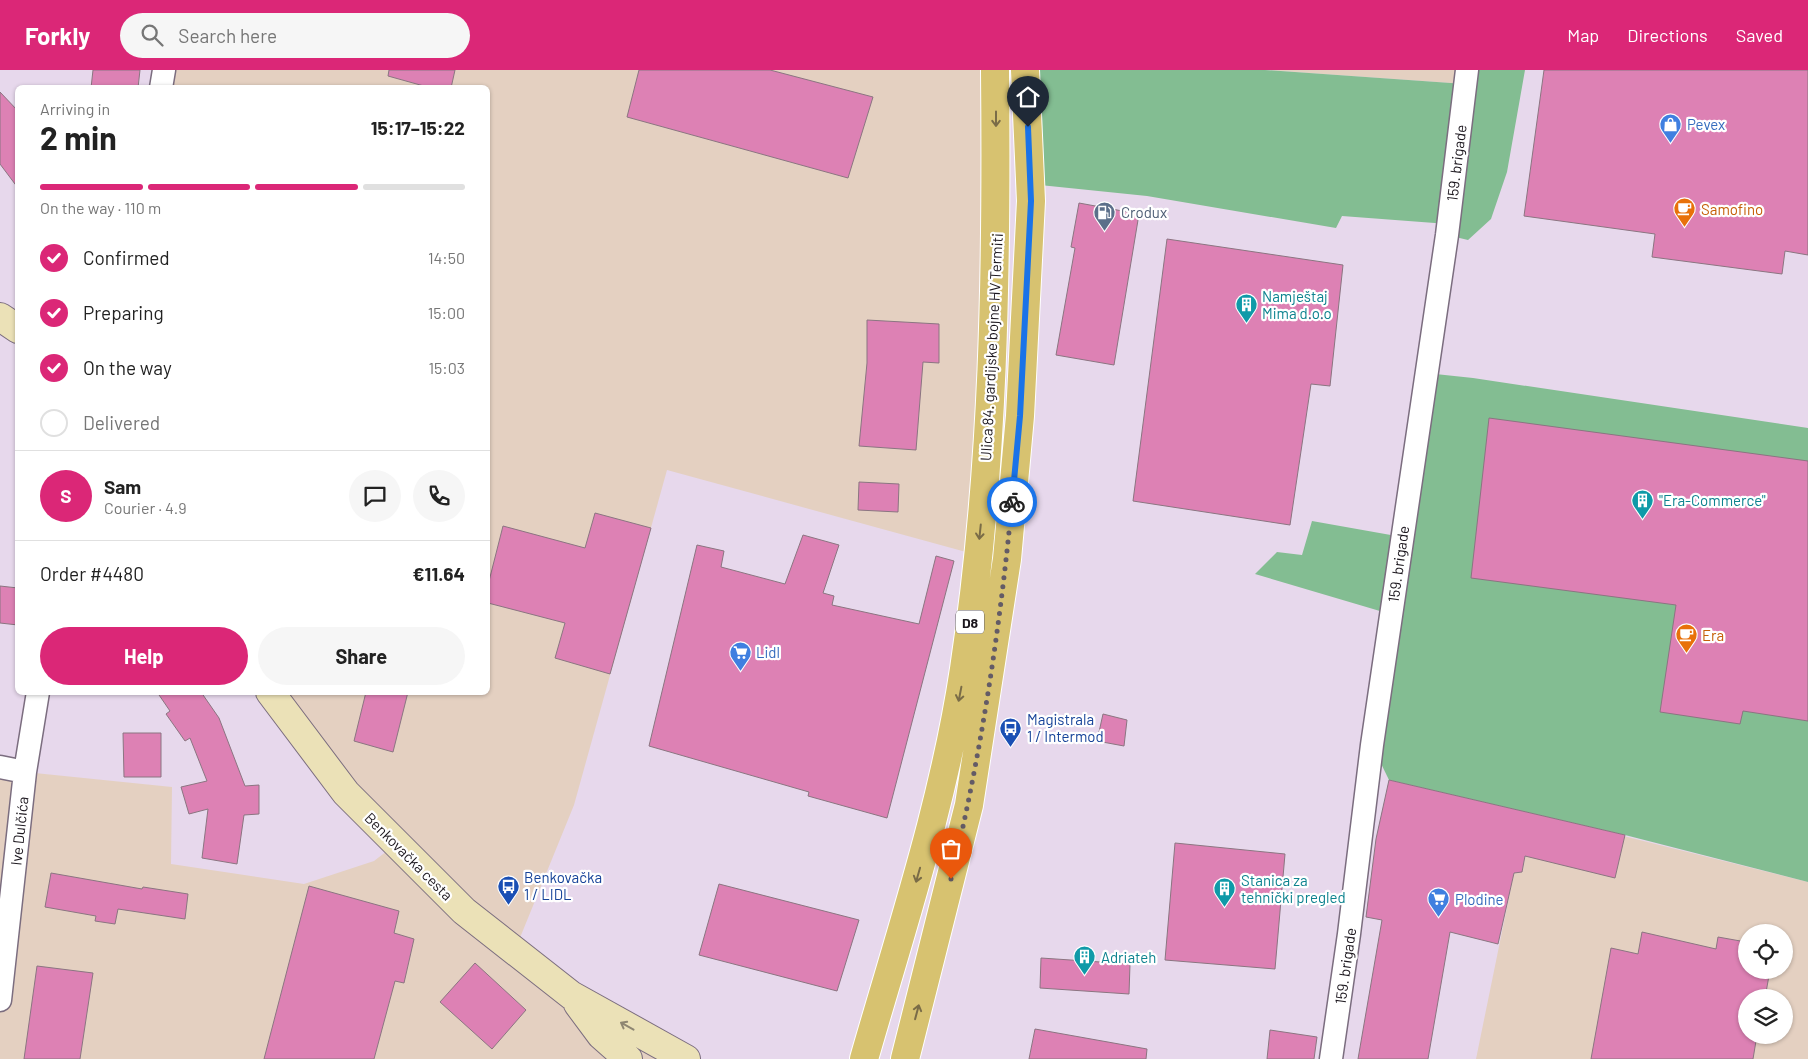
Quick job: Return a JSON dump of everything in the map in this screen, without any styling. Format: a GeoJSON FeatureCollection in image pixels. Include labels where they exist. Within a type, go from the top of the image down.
{"type":"FeatureCollection","features":[{"type":"Feature","properties":{"kind":"main road","name":"Ulica 84. gardijske bojne HV Termiti"},"geometry":{"type":"LineString","coordinates":[[861,1053],[931,828],[964,669],[991,414],[997,232],[995,70]]}},
{"type":"Feature","properties":{"kind":"main road","name":"Ulica 84. gardijske bojne HV Termiti"},"geometry":{"type":"LineString","coordinates":[[905,1059],[969,805],[1007,559],[1020,416],[1031,201],[1025,70]]}},
{"type":"Feature","properties":{"kind":"main road"},"geometry":{"type":"LineString","coordinates":[[0,317],[15,326]]}},
{"type":"Feature","properties":{"kind":"main road","name":"Benkovačka cesta"},"geometry":{"type":"LineString","coordinates":[[272,695],[346,793],[464,911],[571,995],[686,1059]]}},
{"type":"Feature","properties":{"kind":"main road","name":"Benkovačka cesta"},"geometry":{"type":"LineString","coordinates":[[571,995],[601,1035],[628,1059]]}},
{"type":"Feature","properties":{"kind":"street"},"geometry":{"type":"LineString","coordinates":[[162,85],[164,70]]}},
{"type":"Feature","properties":{"kind":"street","name":"159. brigade"},"geometry":{"type":"LineString","coordinates":[[1331,1059],[1349,934],[1372,745],[1447,235],[1467,70]]}},
{"type":"Feature","properties":{"kind":"street","name":"Ive Dulčića"},"geometry":{"type":"LineString","coordinates":[[0,1000],[25,772],[38,695]]}},
{"type":"Feature","properties":{"kind":"street"},"geometry":{"type":"LineString","coordinates":[[0,767],[25,772]]}},
{"type":"Feature","properties":{"kind":"shaded area"},"geometry":{"type":"Polygon","coordinates":[[[162,70],[995,70],[977,555],[667,470],[574,805],[515,950],[660,1059],[0,1059],[0,767],[25,772],[172,787],[171,864],[304,884],[374,861],[396,844],[272,695],[490,695],[490,85],[159,85],[162,70]]]}},
{"type":"Feature","properties":{"kind":"shaded area"},"geometry":{"type":"Polygon","coordinates":[[[1265,70],[1467,70],[1465,84],[1265,70]]]}},
{"type":"Feature","properties":{"kind":"shaded area"},"geometry":{"type":"Polygon","coordinates":[[[1535,814],[1808,882],[1808,1059],[1476,1059],[1514,873],[1522,872],[1535,814]]]}},
{"type":"Feature","properties":{"kind":"green space"},"geometry":{"type":"Polygon","coordinates":[[[1025,70],[1265,70],[1465,84],[1467,70],[1525,70],[1507,172],[1491,219],[1468,240],[1447,235],[1448,224],[1342,216],[1336,228],[1147,196],[1030,184],[1025,70]]]}},
{"type":"Feature","properties":{"kind":"green space"},"geometry":{"type":"Polygon","coordinates":[[[1426,373],[1473,378],[1808,428],[1808,882],[1625,835],[1389,780],[1372,745],[1390,614],[1255,574],[1277,552],[1302,555],[1312,521],[1402,537],[1426,373]]]}},
{"type":"Feature","properties":{"kind":"building"},"geometry":{"type":"Polygon","coordinates":[[[93,70],[140,70],[138,85],[91,85],[93,70]]]}},
{"type":"Feature","properties":{"kind":"building"},"geometry":{"type":"Polygon","coordinates":[[[389,70],[455,70],[452,85],[420,85],[388,76],[389,70]]]}},
{"type":"Feature","properties":{"kind":"building"},"geometry":{"type":"Polygon","coordinates":[[[639,70],[770,70],[873,97],[848,178],[627,117],[639,70]]]}},
{"type":"Feature","properties":{"kind":"building","name":"Pevex"},"geometry":{"type":"Polygon","coordinates":[[[1544,70],[1808,70],[1808,255],[1785,251],[1782,274],[1652,257],[1655,234],[1524,216],[1544,70]]]}},
{"type":"Feature","properties":{"kind":"building"},"geometry":{"type":"Polygon","coordinates":[[[0,92],[15,108],[15,184],[0,164],[0,92]]]}},
{"type":"Feature","properties":{"kind":"building"},"geometry":{"type":"Polygon","coordinates":[[[1079,203],[1139,214],[1114,365],[1056,355],[1075,248],[1071,247],[1079,203]]]}},
{"type":"Feature","properties":{"kind":"building","name":"Namještaj Mima d.o.o"},"geometry":{"type":"Polygon","coordinates":[[[1167,239],[1343,265],[1330,386],[1311,384],[1290,525],[1133,501],[1167,239]]]}},
{"type":"Feature","properties":{"kind":"building"},"geometry":{"type":"Polygon","coordinates":[[[867,320],[939,324],[939,363],[923,362],[916,450],[859,446],[867,363],[867,320]]]}},
{"type":"Feature","properties":{"kind":"building","name":"\"Era-Commerce\""},"geometry":{"type":"Polygon","coordinates":[[[1489,418],[1808,461],[1808,721],[1743,711],[1740,724],[1660,712],[1676,605],[1471,578],[1489,418]]]}},
{"type":"Feature","properties":{"kind":"building"},"geometry":{"type":"Polygon","coordinates":[[[859,482],[899,484],[898,512],[858,510],[859,482]]]}},
{"type":"Feature","properties":{"kind":"building"},"geometry":{"type":"Polygon","coordinates":[[[595,513],[651,528],[610,674],[555,658],[565,623],[490,604],[490,577],[503,526],[585,548],[595,513]]]}},
{"type":"Feature","properties":{"kind":"building"},"geometry":{"type":"Polygon","coordinates":[[[803,535],[839,545],[823,593],[834,596],[832,605],[919,624],[936,556],[954,561],[887,818],[808,796],[809,792],[649,746],[697,545],[724,551],[721,567],[785,584],[803,535]]]}},
{"type":"Feature","properties":{"kind":"building"},"geometry":{"type":"Polygon","coordinates":[[[0,586],[15,588],[15,625],[0,623],[0,586]]]}},
{"type":"Feature","properties":{"kind":"building"},"geometry":{"type":"Polygon","coordinates":[[[159,695],[203,695],[219,718],[245,786],[259,785],[259,814],[244,815],[237,864],[202,858],[208,809],[189,814],[181,787],[207,781],[190,738],[185,741],[166,714],[170,711],[159,695]]]}},
{"type":"Feature","properties":{"kind":"building"},"geometry":{"type":"Polygon","coordinates":[[[365,695],[407,695],[393,752],[354,741],[365,695]]]}},
{"type":"Feature","properties":{"kind":"building"},"geometry":{"type":"Polygon","coordinates":[[[1103,714],[1127,720],[1124,746],[1097,741],[1103,714]]]}},
{"type":"Feature","properties":{"kind":"building"},"geometry":{"type":"Polygon","coordinates":[[[123,733],[161,733],[161,777],[124,777],[123,733]]]}},
{"type":"Feature","properties":{"kind":"building","name":"Plodine"},"geometry":{"type":"Polygon","coordinates":[[[1389,780],[1625,835],[1615,878],[1525,856],[1522,872],[1514,873],[1498,944],[1450,932],[1428,1059],[1358,1059],[1382,920],[1366,917],[1376,839],[1389,780]]]}},
{"type":"Feature","properties":{"kind":"building","name":"Stanica za tehnički pregled"},"geometry":{"type":"Polygon","coordinates":[[[1175,843],[1285,854],[1275,969],[1165,960],[1175,843]]]}},
{"type":"Feature","properties":{"kind":"building"},"geometry":{"type":"Polygon","coordinates":[[[51,873],[142,889],[143,887],[188,894],[185,919],[118,909],[115,924],[95,921],[96,916],[45,907],[51,873]]]}},
{"type":"Feature","properties":{"kind":"building"},"geometry":{"type":"Polygon","coordinates":[[[719,884],[859,920],[837,991],[699,955],[719,884]]]}},
{"type":"Feature","properties":{"kind":"building"},"geometry":{"type":"Polygon","coordinates":[[[309,886],[399,911],[394,933],[414,939],[404,983],[395,981],[374,1059],[264,1059],[309,886]]]}},
{"type":"Feature","properties":{"kind":"building"},"geometry":{"type":"Polygon","coordinates":[[[1642,932],[1716,949],[1718,937],[1738,941],[1738,979],[1768,979],[1767,989],[1738,989],[1738,1044],[1756,1044],[1753,1059],[1591,1059],[1611,948],[1638,954],[1642,932]]]}},
{"type":"Feature","properties":{"kind":"building","name":"Adriateh"},"geometry":{"type":"Polygon","coordinates":[[[1041,958],[1130,964],[1129,994],[1040,988],[1041,958]]]}},
{"type":"Feature","properties":{"kind":"building"},"geometry":{"type":"Polygon","coordinates":[[[475,963],[526,1010],[492,1049],[440,1002],[475,963]]]}},
{"type":"Feature","properties":{"kind":"building"},"geometry":{"type":"Polygon","coordinates":[[[37,966],[93,973],[80,1059],[24,1059],[37,966]]]}},
{"type":"Feature","properties":{"kind":"building"},"geometry":{"type":"Polygon","coordinates":[[[1035,1029],[1147,1049],[1146,1059],[1029,1059],[1035,1029]]]}},
{"type":"Feature","properties":{"kind":"building"},"geometry":{"type":"Polygon","coordinates":[[[1270,1030],[1317,1037],[1314,1059],[1267,1059],[1270,1030]]]}},
{"type":"Feature","properties":{"kind":"way so far"},"geometry":{"type":"LineString","coordinates":[[951,879],[969,805],[990,678],[1007,559],[1012,502]]}},
{"type":"Feature","properties":{"kind":"place","name":"Pevex"},"geometry":{"type":"Point","coordinates":[1671,143]}},
{"type":"Feature","properties":{"kind":"place","name":"Samofino"},"geometry":{"type":"Point","coordinates":[1685,228]}},
{"type":"Feature","properties":{"kind":"place","name":"Crodux"},"geometry":{"type":"Point","coordinates":[1105,231]}},
{"type":"Feature","properties":{"kind":"place","name":"Namještaj Mima d.o.o"},"geometry":{"type":"Point","coordinates":[1246,324]}},
{"type":"Feature","properties":{"kind":"place","name":"\"Era-Commerce\""},"geometry":{"type":"Point","coordinates":[1643,519]}},
{"type":"Feature","properties":{"kind":"place","name":"Era"},"geometry":{"type":"Point","coordinates":[1686,654]}},
{"type":"Feature","properties":{"kind":"place","name":"Lidl"},"geometry":{"type":"Point","coordinates":[740,671]}},
{"type":"Feature","properties":{"kind":"place","name":"Magistrala 1 / Intermod"},"geometry":{"type":"Point","coordinates":[1011,747]}},
{"type":"Feature","properties":{"kind":"place","name":"Benkovačka 1 / LIDL"},"geometry":{"type":"Point","coordinates":[508,905]}},
{"type":"Feature","properties":{"kind":"place","name":"Stanica za tehnički pregled"},"geometry":{"type":"Point","coordinates":[1225,908]}},
{"type":"Feature","properties":{"kind":"place","name":"Plodine"},"geometry":{"type":"Point","coordinates":[1439,918]}},
{"type":"Feature","properties":{"kind":"place","name":"Adriateh"},"geometry":{"type":"Point","coordinates":[1085,976]}},
{"type":"Feature","properties":{"kind":"route"},"geometry":{"type":"LineString","coordinates":[[1012,502],[1020,416],[1026,267],[1031,201],[1028,127]]}}]}
